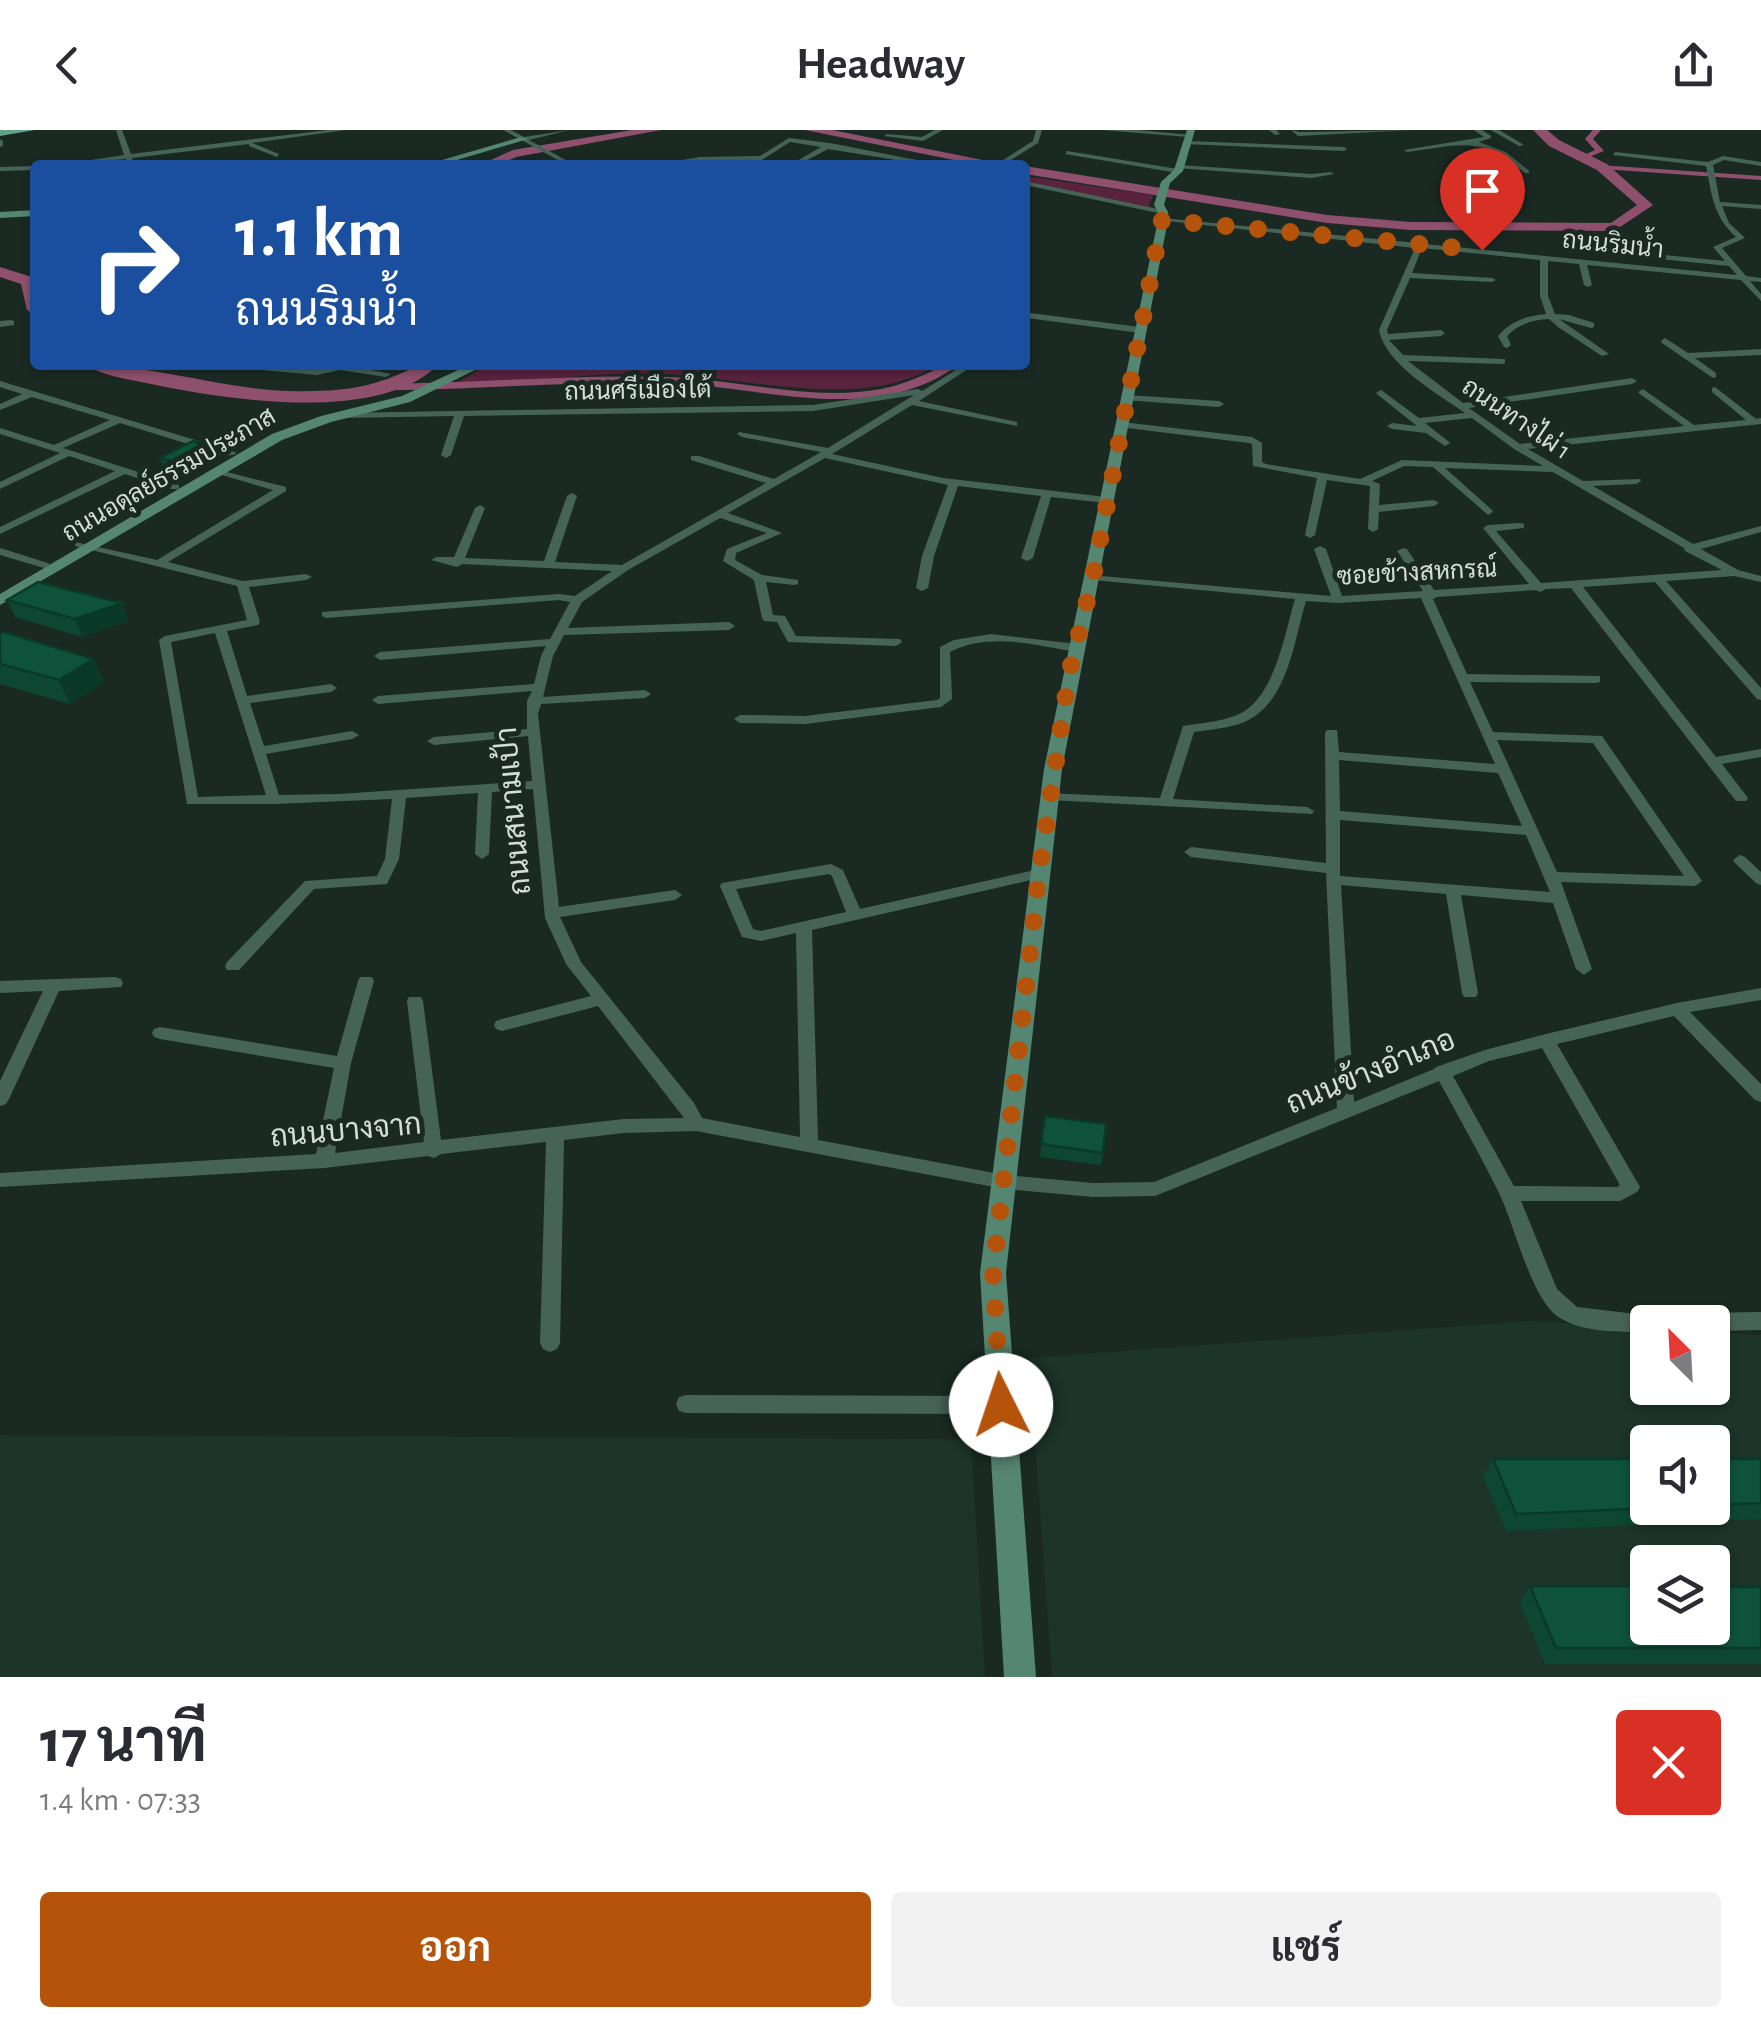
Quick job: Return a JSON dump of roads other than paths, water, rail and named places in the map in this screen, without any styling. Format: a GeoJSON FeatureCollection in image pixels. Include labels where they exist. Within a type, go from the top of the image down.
{"type":"FeatureCollection","features":[{"type":"Feature","properties":{"kind":"main road"},"geometry":{"type":"LineString","coordinates":[[0,133],[30,130]]}},
{"type":"Feature","properties":{"kind":"street"},"geometry":{"type":"LineString","coordinates":[[118,130],[130,160]]}},
{"type":"Feature","properties":{"kind":"street"},"geometry":{"type":"LineString","coordinates":[[137,160],[343,130]]}},
{"type":"Feature","properties":{"kind":"street"},"geometry":{"type":"LineString","coordinates":[[506,130],[562,160]]}},
{"type":"Feature","properties":{"kind":"street"},"geometry":{"type":"LineString","coordinates":[[463,159],[567,130]]}},
{"type":"Feature","properties":{"kind":"street"},"geometry":{"type":"LineString","coordinates":[[887,136],[923,139],[940,130]]}},
{"type":"Feature","properties":{"kind":"street"},"geometry":{"type":"LineString","coordinates":[[1007,160],[1036,142],[1039,130]]}},
{"type":"Feature","properties":{"kind":"street"},"geometry":{"type":"LineString","coordinates":[[1105,130],[1189,136],[1316,154],[1344,149]]}},
{"type":"Feature","properties":{"kind":"street"},"geometry":{"type":"LineString","coordinates":[[1294,130],[1302,134],[1316,154]]}},
{"type":"Feature","properties":{"kind":"street"},"geometry":{"type":"LineString","coordinates":[[1302,134],[1411,130]]}},
{"type":"Feature","properties":{"kind":"street"},"geometry":{"type":"LineString","coordinates":[[1407,150],[1489,137],[1477,130]]}},
{"type":"Feature","properties":{"kind":"street"},"geometry":{"type":"LineString","coordinates":[[1494,130],[1520,144]]}},
{"type":"Feature","properties":{"kind":"street"},"geometry":{"type":"LineString","coordinates":[[1020,1677],[993,1272],[1050,796],[1163,211],[1189,136]]}},
{"type":"Feature","properties":{"kind":"street"},"geometry":{"type":"LineString","coordinates":[[759,160],[789,140],[915,160]]}},
{"type":"Feature","properties":{"kind":"street"},"geometry":{"type":"LineString","coordinates":[[1472,142],[1504,154],[1527,172]]}},
{"type":"Feature","properties":{"kind":"street"},"geometry":{"type":"LineString","coordinates":[[248,144],[277,155]]}},
{"type":"Feature","properties":{"kind":"street"},"geometry":{"type":"LineString","coordinates":[[803,160],[830,145]]}},
{"type":"Feature","properties":{"kind":"street"},"geometry":{"type":"LineString","coordinates":[[873,160],[886,154]]}},
{"type":"Feature","properties":{"kind":"street"},"geometry":{"type":"LineString","coordinates":[[1067,154],[1175,176],[1332,174],[1324,166]]}},
{"type":"Feature","properties":{"kind":"street"},"geometry":{"type":"LineString","coordinates":[[1615,154],[1709,166],[1724,158],[1761,164]]}},
{"type":"Feature","properties":{"kind":"street"},"geometry":{"type":"LineString","coordinates":[[687,160],[728,160]]}},
{"type":"Feature","properties":{"kind":"street"},"geometry":{"type":"LineString","coordinates":[[1709,166],[1717,204],[1726,224],[1741,238],[1717,244],[1760,298]]}},
{"type":"Feature","properties":{"kind":"street"},"geometry":{"type":"LineString","coordinates":[[0,170],[30,168]]}},
{"type":"Feature","properties":{"kind":"street","name":"ถนนริมน้ำ"},"geometry":{"type":"LineString","coordinates":[[1030,184],[1163,211],[1761,280]]}},
{"type":"Feature","properties":{"kind":"street"},"geometry":{"type":"LineString","coordinates":[[1717,204],[1761,207]]}},
{"type":"Feature","properties":{"kind":"street"},"geometry":{"type":"LineString","coordinates":[[0,215],[30,213]]}},
{"type":"Feature","properties":{"kind":"street"},"geometry":{"type":"LineString","coordinates":[[1421,243],[1382,330],[1384,338],[1442,334]]}},
{"type":"Feature","properties":{"kind":"street"},"geometry":{"type":"LineString","coordinates":[[1634,254],[1730,264]]}},
{"type":"Feature","properties":{"kind":"street"},"geometry":{"type":"LineString","coordinates":[[1544,257],[1544,308],[1551,318],[1606,354]]}},
{"type":"Feature","properties":{"kind":"street"},"geometry":{"type":"LineString","coordinates":[[1582,261],[1588,284]]}},
{"type":"Feature","properties":{"kind":"street"},"geometry":{"type":"LineString","coordinates":[[1407,275],[1492,280]]}},
{"type":"Feature","properties":{"kind":"street"},"geometry":{"type":"LineString","coordinates":[[1030,311],[1140,330]]}},
{"type":"Feature","properties":{"kind":"street"},"geometry":{"type":"LineString","coordinates":[[1507,345],[1502,336],[1516,322],[1574,318],[1592,325]]}},
{"type":"Feature","properties":{"kind":"street"},"geometry":{"type":"LineString","coordinates":[[0,324],[12,323]]}},
{"type":"Feature","properties":{"kind":"street","name":"ถนนทางไผ่ 1"},"geometry":{"type":"LineString","coordinates":[[1384,338],[1400,358],[1518,447],[1730,572]]}},
{"type":"Feature","properties":{"kind":"street"},"geometry":{"type":"LineString","coordinates":[[1665,341],[1713,375]]}},
{"type":"Feature","properties":{"kind":"street"},"geometry":{"type":"LineString","coordinates":[[1687,356],[1761,352]]}},
{"type":"Feature","properties":{"kind":"street"},"geometry":{"type":"LineString","coordinates":[[1400,358],[1502,361]]}},
{"type":"Feature","properties":{"kind":"street"},"geometry":{"type":"LineString","coordinates":[[287,370],[322,370]]}},
{"type":"Feature","properties":{"kind":"street"},"geometry":{"type":"LineString","coordinates":[[364,370],[386,374]]}},
{"type":"Feature","properties":{"kind":"street","name":"ถนนอดุลย์ธรรมประภาส"},"geometry":{"type":"LineString","coordinates":[[447,377],[456,370]]}},
{"type":"Feature","properties":{"kind":"street","name":"ถนนอดุลย์ธรรมประภาส"},"geometry":{"type":"LineString","coordinates":[[0,591],[292,430],[381,403],[466,370]]}},
{"type":"Feature","properties":{"kind":"street","name":"ถนนสนามเป้า"},"geometry":{"type":"LineString","coordinates":[[696,1124],[688,1108],[574,964],[552,913],[533,732],[536,694],[556,637],[577,600],[624,568],[827,453],[962,370]]}},
{"type":"Feature","properties":{"kind":"street"},"geometry":{"type":"LineString","coordinates":[[1462,406],[1632,381]]}},
{"type":"Feature","properties":{"kind":"street"},"geometry":{"type":"LineString","coordinates":[[0,384],[231,454]]}},
{"type":"Feature","properties":{"kind":"street","name":"ถนนศรีเมืองใต้"},"geometry":{"type":"LineString","coordinates":[[344,415],[844,405],[932,389]]}},
{"type":"Feature","properties":{"kind":"street"},"geometry":{"type":"LineString","coordinates":[[1716,390],[1757,421]]}},
{"type":"Feature","properties":{"kind":"street"},"geometry":{"type":"LineString","coordinates":[[1643,392],[1692,428]]}},
{"type":"Feature","properties":{"kind":"street"},"geometry":{"type":"LineString","coordinates":[[0,407],[32,393]]}},
{"type":"Feature","properties":{"kind":"street"},"geometry":{"type":"LineString","coordinates":[[1380,393],[1444,442]]}},
{"type":"Feature","properties":{"kind":"street"},"geometry":{"type":"LineString","coordinates":[[1127,398],[1220,404]]}},
{"type":"Feature","properties":{"kind":"street"},"geometry":{"type":"LineString","coordinates":[[912,402],[1014,424]]}},
{"type":"Feature","properties":{"kind":"street","name":"ถนนอดุลย์ธรรมประภาส"},"geometry":{"type":"LineString","coordinates":[[0,600],[175,487],[280,426],[381,403]]}},
{"type":"Feature","properties":{"kind":"street"},"geometry":{"type":"LineString","coordinates":[[446,455],[460,414]]}},
{"type":"Feature","properties":{"kind":"street"},"geometry":{"type":"LineString","coordinates":[[1416,420],[1473,414]]}},
{"type":"Feature","properties":{"kind":"street"},"geometry":{"type":"LineString","coordinates":[[54,448],[119,420]]}},
{"type":"Feature","properties":{"kind":"street"},"geometry":{"type":"LineString","coordinates":[[1518,447],[1757,421]]}},
{"type":"Feature","properties":{"kind":"street"},"geometry":{"type":"LineString","coordinates":[[1122,425],[1252,440],[1256,443],[1257,464],[1376,484],[1373,528]]}},
{"type":"Feature","properties":{"kind":"street"},"geometry":{"type":"LineString","coordinates":[[1392,426],[1428,430]]}},
{"type":"Feature","properties":{"kind":"street"},"geometry":{"type":"LineString","coordinates":[[0,431],[175,487]]}},
{"type":"Feature","properties":{"kind":"street"},"geometry":{"type":"LineString","coordinates":[[742,434],[954,482],[1106,500]]}},
{"type":"Feature","properties":{"kind":"street"},"geometry":{"type":"LineString","coordinates":[[0,446],[18,438]]}},
{"type":"Feature","properties":{"kind":"street"},"geometry":{"type":"LineString","coordinates":[[0,486],[68,453]]}},
{"type":"Feature","properties":{"kind":"street"},"geometry":{"type":"LineString","coordinates":[[695,458],[774,482]]}},
{"type":"Feature","properties":{"kind":"street"},"geometry":{"type":"LineString","coordinates":[[1359,482],[1402,463],[1553,469]]}},
{"type":"Feature","properties":{"kind":"street"},"geometry":{"type":"LineString","coordinates":[[1436,465],[1488,512]]}},
{"type":"Feature","properties":{"kind":"street"},"geometry":{"type":"LineString","coordinates":[[0,531],[123,471]]}},
{"type":"Feature","properties":{"kind":"street"},"geometry":{"type":"LineString","coordinates":[[159,564],[282,489],[220,472]]}},
{"type":"Feature","properties":{"kind":"street"},"geometry":{"type":"LineString","coordinates":[[1310,535],[1322,477]]}},
{"type":"Feature","properties":{"kind":"street"},"geometry":{"type":"LineString","coordinates":[[1578,484],[1636,481]]}},
{"type":"Feature","properties":{"kind":"street"},"geometry":{"type":"LineString","coordinates":[[922,588],[928,556],[954,482]]}},
{"type":"Feature","properties":{"kind":"street"},"geometry":{"type":"LineString","coordinates":[[1027,558],[1047,494]]}},
{"type":"Feature","properties":{"kind":"street"},"geometry":{"type":"LineString","coordinates":[[548,566],[572,496]]}},
{"type":"Feature","properties":{"kind":"street"},"geometry":{"type":"LineString","coordinates":[[1374,508],[1434,503]]}},
{"type":"Feature","properties":{"kind":"street"},"geometry":{"type":"LineString","coordinates":[[457,564],[480,508]]}},
{"type":"Feature","properties":{"kind":"street"},"geometry":{"type":"LineString","coordinates":[[719,514],[776,534],[729,554],[734,567],[759,578],[794,582]]}},
{"type":"Feature","properties":{"kind":"street"},"geometry":{"type":"LineString","coordinates":[[1520,526],[1488,528],[1540,589]]}},
{"type":"Feature","properties":{"kind":"street"},"geometry":{"type":"LineString","coordinates":[[1690,549],[1761,529]]}},
{"type":"Feature","properties":{"kind":"street"},"geometry":{"type":"LineString","coordinates":[[85,545],[242,584],[306,577]]}},
{"type":"Feature","properties":{"kind":"street"},"geometry":{"type":"LineString","coordinates":[[1320,550],[1338,600]]}},
{"type":"Feature","properties":{"kind":"street"},"geometry":{"type":"LineString","coordinates":[[0,551],[44,565]]}},
{"type":"Feature","properties":{"kind":"street"},"geometry":{"type":"LineString","coordinates":[[1403,551],[1429,596],[1552,876],[1584,969]]}},
{"type":"Feature","properties":{"kind":"street"},"geometry":{"type":"LineString","coordinates":[[437,560],[457,564],[624,568]]}},
{"type":"Feature","properties":{"kind":"street"},"geometry":{"type":"LineString","coordinates":[[1730,572],[1761,579]]}},
{"type":"Feature","properties":{"kind":"street","name":"ซอยข้างสหกรณ์"},"geometry":{"type":"LineString","coordinates":[[1093,577],[1301,600],[1338,600],[1540,589],[1730,572]]}},
{"type":"Feature","properties":{"kind":"street"},"geometry":{"type":"LineString","coordinates":[[759,578],[768,618],[781,620],[792,639],[896,642]]}},
{"type":"Feature","properties":{"kind":"street"},"geometry":{"type":"LineString","coordinates":[[1660,580],[1754,680],[1761,696]]}},
{"type":"Feature","properties":{"kind":"street"},"geometry":{"type":"LineString","coordinates":[[242,584],[254,622],[165,640],[192,801],[537,786]]}},
{"type":"Feature","properties":{"kind":"street"},"geometry":{"type":"LineString","coordinates":[[1576,586],[1741,798]]}},
{"type":"Feature","properties":{"kind":"street"},"geometry":{"type":"LineString","coordinates":[[326,614],[559,597],[577,600]]}},
{"type":"Feature","properties":{"kind":"street"},"geometry":{"type":"LineString","coordinates":[[1165,802],[1188,729],[1223,723],[1255,710],[1275,676],[1301,600]]}},
{"type":"Feature","properties":{"kind":"street"},"geometry":{"type":"LineString","coordinates":[[380,656],[556,637],[730,626]]}},
{"type":"Feature","properties":{"kind":"street"},"geometry":{"type":"LineString","coordinates":[[220,628],[274,800]]}},
{"type":"Feature","properties":{"kind":"street"},"geometry":{"type":"LineString","coordinates":[[740,719],[805,720],[941,704],[946,699],[944,650],[965,640],[994,639],[1077,648]]}},
{"type":"Feature","properties":{"kind":"street"},"geometry":{"type":"LineString","coordinates":[[1462,678],[1596,678]]}},
{"type":"Feature","properties":{"kind":"street"},"geometry":{"type":"LineString","coordinates":[[244,700],[330,688]]}},
{"type":"Feature","properties":{"kind":"street"},"geometry":{"type":"LineString","coordinates":[[378,700],[645,694]]}},
{"type":"Feature","properties":{"kind":"street"},"geometry":{"type":"LineString","coordinates":[[434,741],[533,732]]}},
{"type":"Feature","properties":{"kind":"street"},"geometry":{"type":"LineString","coordinates":[[1332,733],[1333,875],[1346,1109]]}},
{"type":"Feature","properties":{"kind":"street"},"geometry":{"type":"LineString","coordinates":[[258,751],[352,736]]}},
{"type":"Feature","properties":{"kind":"street"},"geometry":{"type":"LineString","coordinates":[[1489,736],[1596,739],[1695,881],[1552,876]]}},
{"type":"Feature","properties":{"kind":"street"},"geometry":{"type":"LineString","coordinates":[[1712,762],[1761,753]]}},
{"type":"Feature","properties":{"kind":"street"},"geometry":{"type":"LineString","coordinates":[[1333,756],[1503,768]]}},
{"type":"Feature","properties":{"kind":"street"},"geometry":{"type":"LineString","coordinates":[[482,854],[485,788]]}},
{"type":"Feature","properties":{"kind":"street"},"geometry":{"type":"LineString","coordinates":[[233,966],[310,884],[382,881],[392,859],[400,793]]}},
{"type":"Feature","properties":{"kind":"street"},"geometry":{"type":"LineString","coordinates":[[1050,796],[1307,812]]}},
{"type":"Feature","properties":{"kind":"street"},"geometry":{"type":"LineString","coordinates":[[1333,815],[1532,831]]}},
{"type":"Feature","properties":{"kind":"street"},"geometry":{"type":"LineString","coordinates":[[1191,852],[1454,892],[1559,898]]}},
{"type":"Feature","properties":{"kind":"street"},"geometry":{"type":"LineString","coordinates":[[1740,860],[1761,880]]}},
{"type":"Feature","properties":{"kind":"street"},"geometry":{"type":"LineString","coordinates":[[855,915],[838,873],[832,869],[727,886],[746,932],[761,936],[1039,874]]}},
{"type":"Feature","properties":{"kind":"street"},"geometry":{"type":"LineString","coordinates":[[1454,892],[1470,992]]}},
{"type":"Feature","properties":{"kind":"street"},"geometry":{"type":"LineString","coordinates":[[552,913],[675,895]]}},
{"type":"Feature","properties":{"kind":"street"},"geometry":{"type":"LineString","coordinates":[[804,928],[809,1142]]}},
{"type":"Feature","properties":{"kind":"street"},"geometry":{"type":"LineString","coordinates":[[324,1161],[343,1062],[366,981]]}},
{"type":"Feature","properties":{"kind":"street"},"geometry":{"type":"LineString","coordinates":[[0,987],[115,982]]}},
{"type":"Feature","properties":{"kind":"street"},"geometry":{"type":"LineString","coordinates":[[0,1098],[54,985]]}},
{"type":"Feature","properties":{"kind":"street","name":"ถนนข้างอำเภอ"},"geometry":{"type":"LineString","coordinates":[[1005,1182],[1093,1190],[1155,1189],[1442,1071],[1546,1040],[1677,1010],[1760,996]]}},
{"type":"Feature","properties":{"kind":"street"},"geometry":{"type":"LineString","coordinates":[[502,1026],[602,999]]}},
{"type":"Feature","properties":{"kind":"street"},"geometry":{"type":"LineString","coordinates":[[415,1001],[434,1151]]}},
{"type":"Feature","properties":{"kind":"street"},"geometry":{"type":"LineString","coordinates":[[1677,1010],[1761,1095]]}},
{"type":"Feature","properties":{"kind":"street"},"geometry":{"type":"LineString","coordinates":[[160,1034],[343,1062]]}},
{"type":"Feature","properties":{"kind":"street"},"geometry":{"type":"LineString","coordinates":[[1509,1193],[1620,1194],[1631,1187],[1546,1040]]}},
{"type":"Feature","properties":{"kind":"street"},"geometry":{"type":"LineString","coordinates":[[1442,1071],[1509,1193],[1549,1294],[1558,1306],[1574,1315],[1610,1321],[1761,1321]]}},
{"type":"Feature","properties":{"kind":"street"},"geometry":{"type":"LineString","coordinates":[[696,1124],[809,1142],[1005,1182]]}},
{"type":"Feature","properties":{"kind":"street","name":"ถนนบางจาก"},"geometry":{"type":"LineString","coordinates":[[0,1180],[324,1161],[624,1126],[696,1124]]}},
{"type":"Feature","properties":{"kind":"street"},"geometry":{"type":"LineString","coordinates":[[550,1343],[555,1135]]}},
{"type":"Feature","properties":{"kind":"street"},"geometry":{"type":"LineString","coordinates":[[686,1404],[1001,1405]]}},
{"type":"Feature","properties":{"kind":"waterway"},"geometry":{"type":"LineString","coordinates":[[499,160],[513,154],[655,130]]}},
{"type":"Feature","properties":{"kind":"waterway"},"geometry":{"type":"LineString","coordinates":[[811,130],[974,160]]}},
{"type":"Feature","properties":{"kind":"waterway"},"geometry":{"type":"LineString","coordinates":[[1030,171],[1327,219],[1410,226],[1614,227],[1646,205],[1602,167],[1554,143],[1539,130]]}},
{"type":"Feature","properties":{"kind":"waterway"},"geometry":{"type":"LineString","coordinates":[[1587,157],[1600,151],[1589,139],[1597,130]]}},
{"type":"Feature","properties":{"kind":"waterway"},"geometry":{"type":"LineString","coordinates":[[1602,167],[1761,178]]}},
{"type":"Feature","properties":{"kind":"waterway"},"geometry":{"type":"LineString","coordinates":[[0,272],[29,281],[30,286]]}},
{"type":"Feature","properties":{"kind":"waterway"},"geometry":{"type":"LineString","coordinates":[[118,370],[221,391],[311,397],[354,393],[394,383],[419,370]]}},
{"type":"Feature","properties":{"kind":"waterway"},"geometry":{"type":"LineString","coordinates":[[371,387],[670,380],[847,396],[882,392],[942,370]]}}]}
